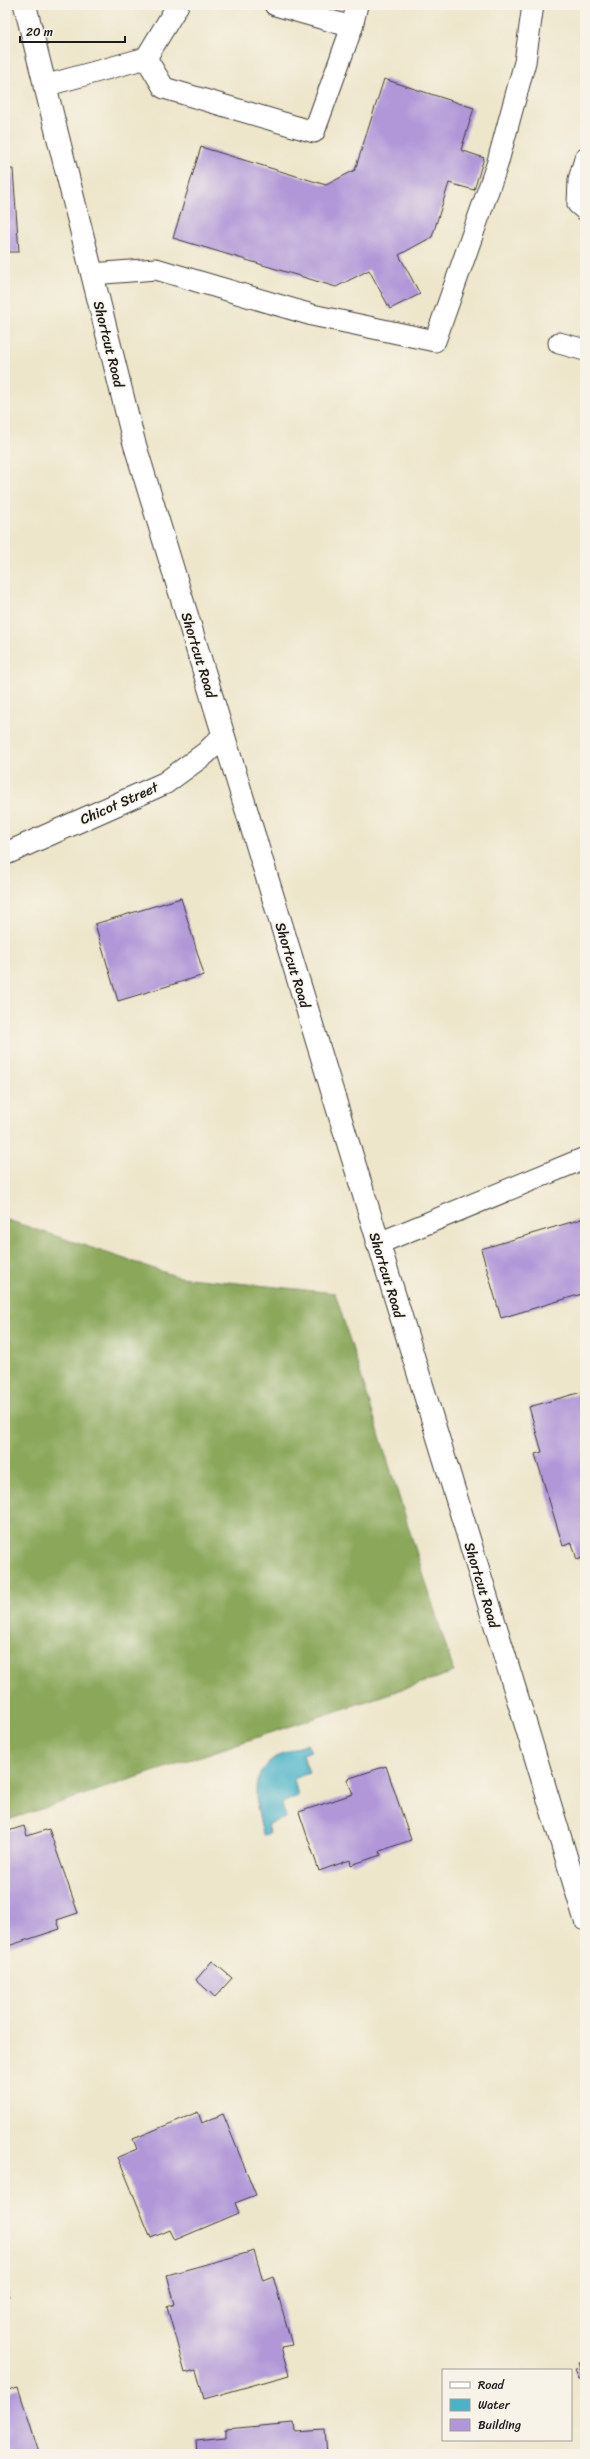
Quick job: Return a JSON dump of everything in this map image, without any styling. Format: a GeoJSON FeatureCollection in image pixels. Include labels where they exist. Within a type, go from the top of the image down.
{"type":"FeatureCollection","features":[{"type":"Feature","properties":{"kind":"main road","name":"Shortcut Road"},"geometry":{"type":"LineString","coordinates":[[25,5],[134,442],[377,1244],[585,1919]]}},
{"type":"Feature","properties":{"kind":"main road","name":"Chicot Street"},"geometry":{"type":"LineString","coordinates":[[5,854],[165,783],[206,753],[223,736]]}},
{"type":"Feature","properties":{"kind":"lane"},"geometry":{"type":"LineString","coordinates":[[44,86],[146,58],[178,5]]}},
{"type":"Feature","properties":{"kind":"lane"},"geometry":{"type":"LineString","coordinates":[[275,5],[352,27]]}},
{"type":"Feature","properties":{"kind":"lane"},"geometry":{"type":"LineString","coordinates":[[146,58],[164,88],[314,132],[352,27],[357,5]]}},
{"type":"Feature","properties":{"kind":"lane"},"geometry":{"type":"LineString","coordinates":[[92,274],[156,269],[312,315],[435,341],[497,164],[525,62],[533,5]]}},
{"type":"Feature","properties":{"kind":"lane"},"geometry":{"type":"LineString","coordinates":[[585,159],[579,180],[578,204],[585,210]]}},
{"type":"Feature","properties":{"kind":"lane"},"geometry":{"type":"LineString","coordinates":[[559,343],[585,350]]}},
{"type":"Feature","properties":{"kind":"lane"},"geometry":{"type":"LineString","coordinates":[[377,1244],[585,1158]]}},
{"type":"Feature","properties":{"kind":"green space"},"geometry":{"type":"Polygon","coordinates":[[[5,1219],[179,1277],[335,1293],[454,1672],[5,1821],[5,1219]]]}},
{"type":"Feature","properties":{"kind":"water"},"geometry":{"type":"Polygon","coordinates":[[[307,1744],[311,1751],[303,1754],[309,1773],[294,1779],[298,1796],[282,1803],[285,1818],[268,1824],[269,1834],[263,1835],[256,1800],[256,1787],[259,1776],[265,1767],[274,1759],[288,1751],[307,1744]]]}},
{"type":"Feature","properties":{"kind":"building"},"geometry":{"type":"Polygon","coordinates":[[[384,79],[474,108],[461,150],[484,158],[474,190],[449,183],[432,237],[399,255],[420,294],[390,309],[369,270],[336,287],[173,238],[201,147],[326,185],[355,170],[384,79]]]}},
{"type":"Feature","properties":{"kind":"building"},"geometry":{"type":"Polygon","coordinates":[[[5,169],[13,169],[19,252],[5,252],[5,169]]]}},
{"type":"Feature","properties":{"kind":"building"},"geometry":{"type":"Polygon","coordinates":[[[181,898],[204,975],[118,1001],[95,924],[181,898]]]}},
{"type":"Feature","properties":{"kind":"building"},"geometry":{"type":"Polygon","coordinates":[[[585,1218],[585,1293],[501,1318],[481,1249],[585,1218]]]}},
{"type":"Feature","properties":{"kind":"building"},"geometry":{"type":"Polygon","coordinates":[[[585,1391],[585,1557],[577,1560],[572,1543],[563,1546],[535,1454],[542,1452],[529,1407],[585,1391]]]}},
{"type":"Feature","properties":{"kind":"building"},"geometry":{"type":"Polygon","coordinates":[[[386,1766],[411,1840],[380,1851],[381,1855],[351,1865],[350,1860],[319,1871],[299,1812],[353,1794],[347,1779],[386,1766]]]}},
{"type":"Feature","properties":{"kind":"building"},"geometry":{"type":"Polygon","coordinates":[[[24,1826],[27,1836],[49,1829],[78,1913],[57,1920],[60,1929],[5,1947],[5,1832],[24,1826]]]}},
{"type":"Feature","properties":{"kind":"building"},"geometry":{"type":"Polygon","coordinates":[[[212,1961],[232,1978],[215,1997],[196,1980],[212,1961]]]}},
{"type":"Feature","properties":{"kind":"building"},"geometry":{"type":"Polygon","coordinates":[[[198,2112],[202,2123],[223,2114],[256,2195],[235,2203],[239,2213],[175,2240],[170,2230],[151,2238],[118,2157],[137,2149],[133,2139],[198,2112]]]}},
{"type":"Feature","properties":{"kind":"building"},"geometry":{"type":"Polygon","coordinates":[[[254,2251],[263,2280],[273,2276],[292,2345],[281,2347],[289,2375],[204,2399],[196,2370],[185,2373],[167,2307],[175,2304],[167,2275],[254,2251]]]}},
{"type":"Feature","properties":{"kind":"building"},"geometry":{"type":"Polygon","coordinates":[[[5,2285],[9,2296],[5,2298],[5,2285]]]}},
{"type":"Feature","properties":{"kind":"building"},"geometry":{"type":"Polygon","coordinates":[[[585,2361],[585,2382],[583,2378],[579,2379],[575,2370],[581,2369],[579,2363],[585,2361]]]}},
{"type":"Feature","properties":{"kind":"building"},"geometry":{"type":"Polygon","coordinates":[[[5,2381],[8,2390],[18,2387],[39,2453],[5,2454],[5,2381]]]}},
{"type":"Feature","properties":{"kind":"building"},"geometry":{"type":"Polygon","coordinates":[[[294,2423],[295,2432],[325,2430],[327,2454],[197,2454],[196,2440],[226,2437],[226,2429],[294,2423]]]}}]}
